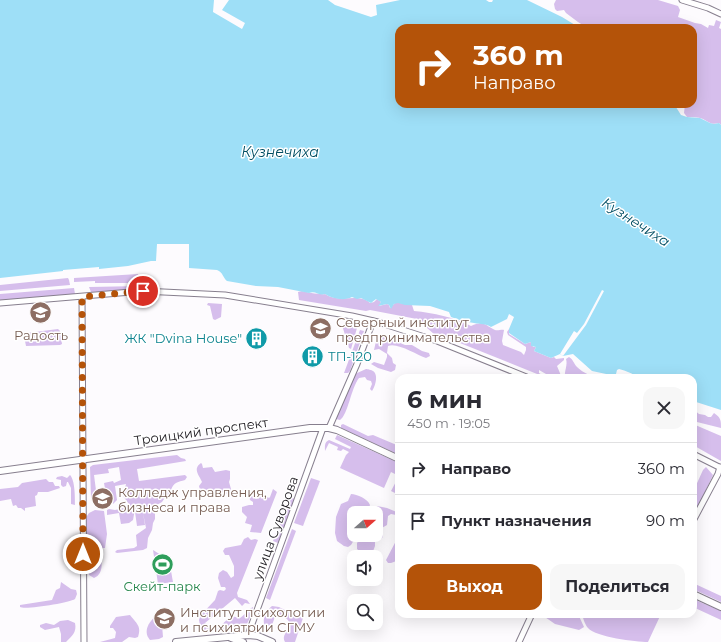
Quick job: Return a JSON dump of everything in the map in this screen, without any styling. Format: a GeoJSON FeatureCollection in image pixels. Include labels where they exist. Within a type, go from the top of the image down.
{"type":"FeatureCollection","features":[{"type":"Feature","properties":{"kind":"main road","name":"Троицкий проспект"},"geometry":{"type":"LineString","coordinates":[[0,471],[298,429],[326,428],[336,430],[395,457]]}},
{"type":"Feature","properties":{"kind":"main road"},"geometry":{"type":"LineString","coordinates":[[697,596],[721,607]]}},
{"type":"Feature","properties":{"kind":"main road"},"geometry":{"type":"LineString","coordinates":[[176,642],[248,635],[258,636],[272,642]]}},
{"type":"Feature","properties":{"kind":"main road"},"geometry":{"type":"LineString","coordinates":[[227,637],[243,642]]}},
{"type":"Feature","properties":{"kind":"street"},"geometry":{"type":"LineString","coordinates":[[682,0],[708,8],[721,14]]}},
{"type":"Feature","properties":{"kind":"street"},"geometry":{"type":"LineString","coordinates":[[0,303],[143,291],[206,293],[253,299],[352,316],[402,329],[437,341],[519,374]]}},
{"type":"Feature","properties":{"kind":"street"},"geometry":{"type":"LineString","coordinates":[[82,297],[84,642]]}},
{"type":"Feature","properties":{"kind":"street","name":"улица Суворова"},"geometry":{"type":"LineString","coordinates":[[248,635],[326,428],[357,364],[373,322]]}},
{"type":"Feature","properties":{"kind":"street"},"geometry":{"type":"LineString","coordinates":[[697,456],[720,468],[697,513]]}},
{"type":"Feature","properties":{"kind":"street"},"geometry":{"type":"LineString","coordinates":[[519,642],[530,618]]}},
{"type":"Feature","properties":{"kind":"shaded area"},"geometry":{"type":"Polygon","coordinates":[[[556,0],[658,0],[678,6],[680,10],[678,17],[701,24],[708,28],[709,25],[714,26],[716,20],[721,22],[719,28],[721,29],[721,125],[719,123],[711,123],[699,118],[687,117],[684,113],[685,108],[697,108],[697,24],[581,24],[564,10],[557,11],[554,4],[556,0]]]}},
{"type":"Feature","properties":{"kind":"shaded area"},"geometry":{"type":"Polygon","coordinates":[[[138,274],[138,283],[95,283],[95,281],[74,282],[74,278],[138,274]]]}},
{"type":"Feature","properties":{"kind":"shaded area"},"geometry":{"type":"Polygon","coordinates":[[[68,278],[70,285],[0,291],[0,285],[68,278]]]}},
{"type":"Feature","properties":{"kind":"shaded area"},"geometry":{"type":"Polygon","coordinates":[[[141,286],[141,290],[91,292],[89,287],[141,286]]]}},
{"type":"Feature","properties":{"kind":"shaded area"},"geometry":{"type":"Polygon","coordinates":[[[74,288],[75,294],[0,301],[0,294],[74,288]]]}},
{"type":"Feature","properties":{"kind":"shaded area"},"geometry":{"type":"Polygon","coordinates":[[[302,291],[325,294],[337,298],[360,298],[370,303],[377,299],[381,302],[379,306],[387,304],[390,308],[395,303],[412,305],[414,311],[443,316],[471,326],[481,323],[495,330],[504,330],[502,341],[503,345],[521,352],[524,355],[526,347],[508,335],[507,332],[509,329],[509,334],[525,344],[531,342],[533,347],[536,347],[534,351],[551,358],[564,358],[564,360],[557,366],[560,374],[546,374],[539,370],[541,374],[537,374],[450,339],[435,335],[417,319],[370,310],[366,311],[299,300],[298,292],[302,291]]]}},
{"type":"Feature","properties":{"kind":"shaded area"},"geometry":{"type":"Polygon","coordinates":[[[208,303],[222,304],[221,317],[215,320],[213,319],[210,306],[207,305],[208,303]]]}},
{"type":"Feature","properties":{"kind":"shaded area"},"geometry":{"type":"Polygon","coordinates":[[[342,325],[357,328],[351,349],[349,348],[342,325]]]}},
{"type":"Feature","properties":{"kind":"shaded area"},"geometry":{"type":"Polygon","coordinates":[[[58,329],[60,331],[62,344],[26,346],[24,336],[27,333],[58,329]]]}},
{"type":"Feature","properties":{"kind":"shaded area"},"geometry":{"type":"Polygon","coordinates":[[[360,330],[364,331],[350,371],[348,373],[344,373],[360,330]]]}},
{"type":"Feature","properties":{"kind":"shaded area"},"geometry":{"type":"Polygon","coordinates":[[[380,336],[405,345],[412,345],[429,353],[430,356],[426,358],[402,347],[392,345],[388,346],[387,353],[396,365],[395,370],[391,372],[378,368],[371,364],[374,362],[384,365],[387,357],[387,354],[379,349],[374,350],[377,337],[380,336]]]}},
{"type":"Feature","properties":{"kind":"shaded area"},"geometry":{"type":"Polygon","coordinates":[[[569,357],[572,359],[577,367],[588,374],[565,374],[567,364],[566,359],[569,357]]]}},
{"type":"Feature","properties":{"kind":"shaded area"},"geometry":{"type":"Polygon","coordinates":[[[366,369],[372,371],[376,375],[376,381],[372,391],[370,389],[372,384],[371,381],[367,380],[365,377],[359,378],[356,382],[343,417],[340,420],[336,419],[355,374],[366,369]]]}},
{"type":"Feature","properties":{"kind":"shaded area"},"geometry":{"type":"Polygon","coordinates":[[[697,412],[708,417],[711,417],[714,413],[720,419],[721,428],[697,422],[697,412]]]}},
{"type":"Feature","properties":{"kind":"shaded area"},"geometry":{"type":"Polygon","coordinates":[[[343,424],[368,436],[373,435],[395,444],[395,453],[341,428],[341,425],[343,424]]]}},
{"type":"Feature","properties":{"kind":"shaded area"},"geometry":{"type":"Polygon","coordinates":[[[697,426],[721,436],[721,461],[697,447],[697,426]]]}},
{"type":"Feature","properties":{"kind":"shaded area"},"geometry":{"type":"Polygon","coordinates":[[[337,435],[395,461],[395,474],[391,472],[384,488],[340,468],[349,452],[343,449],[341,451],[337,450],[338,447],[329,443],[325,451],[327,441],[329,440],[350,449],[351,447],[335,439],[337,435]]]}},
{"type":"Feature","properties":{"kind":"shaded area"},"geometry":{"type":"Polygon","coordinates":[[[177,455],[186,461],[137,469],[139,481],[185,475],[187,477],[185,480],[173,485],[171,490],[172,496],[166,496],[162,502],[155,506],[155,519],[148,538],[147,548],[143,550],[115,552],[117,550],[134,548],[137,546],[136,535],[146,528],[143,513],[145,525],[137,526],[135,512],[142,511],[142,509],[140,507],[135,509],[133,520],[129,523],[121,524],[119,513],[107,515],[107,510],[109,509],[115,510],[124,508],[129,510],[129,504],[123,496],[126,484],[115,486],[117,500],[113,504],[111,493],[106,494],[104,483],[113,481],[114,483],[121,480],[119,467],[108,469],[109,473],[94,475],[97,498],[91,498],[90,467],[93,465],[177,455]]]}},
{"type":"Feature","properties":{"kind":"shaded area"},"geometry":{"type":"Polygon","coordinates":[[[201,463],[203,468],[212,467],[215,472],[226,470],[230,471],[229,482],[231,492],[226,494],[219,491],[212,492],[200,490],[199,486],[202,482],[197,472],[197,468],[201,463]]]}},
{"type":"Feature","properties":{"kind":"shaded area"},"geometry":{"type":"Polygon","coordinates":[[[706,467],[713,475],[697,509],[697,483],[706,467]]]}},
{"type":"Feature","properties":{"kind":"shaded area"},"geometry":{"type":"Polygon","coordinates":[[[70,475],[74,485],[75,505],[71,504],[71,488],[68,482],[66,486],[63,487],[61,485],[61,480],[56,479],[57,477],[62,476],[67,478],[70,475]]]}},
{"type":"Feature","properties":{"kind":"shaded area"},"geometry":{"type":"Polygon","coordinates":[[[311,478],[320,481],[303,526],[294,523],[311,478]]]}},
{"type":"Feature","properties":{"kind":"shaded area"},"geometry":{"type":"Polygon","coordinates":[[[46,479],[49,482],[53,482],[55,486],[59,486],[60,488],[48,492],[38,492],[35,496],[36,506],[25,508],[25,511],[18,508],[16,505],[13,506],[11,499],[0,501],[0,489],[18,487],[22,483],[46,479]]]}},
{"type":"Feature","properties":{"kind":"shaded area"},"geometry":{"type":"Polygon","coordinates":[[[395,484],[395,493],[391,491],[395,484]]]}},
{"type":"Feature","properties":{"kind":"shaded area"},"geometry":{"type":"Polygon","coordinates":[[[273,489],[277,492],[261,533],[250,532],[252,525],[245,523],[247,517],[242,512],[242,507],[253,505],[253,502],[250,500],[249,496],[251,495],[256,499],[264,495],[269,498],[273,489]]]}},
{"type":"Feature","properties":{"kind":"shaded area"},"geometry":{"type":"Polygon","coordinates":[[[351,494],[362,497],[370,505],[347,506],[347,542],[353,542],[348,547],[337,541],[335,533],[336,517],[341,504],[348,501],[351,494]]]}},
{"type":"Feature","properties":{"kind":"shaded area"},"geometry":{"type":"Polygon","coordinates":[[[290,497],[295,499],[278,543],[273,541],[290,497]]]}},
{"type":"Feature","properties":{"kind":"shaded area"},"geometry":{"type":"Polygon","coordinates":[[[383,507],[395,511],[395,515],[391,514],[388,516],[387,525],[383,527],[383,507]]]}},
{"type":"Feature","properties":{"kind":"shaded area"},"geometry":{"type":"Polygon","coordinates":[[[95,510],[104,511],[107,534],[105,548],[98,550],[101,557],[102,566],[100,573],[94,578],[89,575],[85,540],[85,519],[89,513],[95,510]]]}},
{"type":"Feature","properties":{"kind":"shaded area"},"geometry":{"type":"Polygon","coordinates":[[[292,529],[296,531],[270,600],[266,598],[292,529]]]}},
{"type":"Feature","properties":{"kind":"shaded area"},"geometry":{"type":"Polygon","coordinates":[[[248,537],[251,540],[258,540],[237,593],[238,597],[247,600],[250,604],[245,603],[242,606],[235,598],[205,623],[212,632],[207,633],[201,631],[199,620],[200,616],[215,600],[218,591],[224,591],[226,589],[225,587],[221,587],[218,578],[219,573],[223,570],[227,572],[231,578],[234,576],[234,566],[229,555],[225,555],[223,551],[225,548],[241,545],[244,539],[248,537]]]}},
{"type":"Feature","properties":{"kind":"shaded area"},"geometry":{"type":"Polygon","coordinates":[[[375,542],[375,546],[374,550],[358,550],[357,543],[375,542]]]}},
{"type":"Feature","properties":{"kind":"shaded area"},"geometry":{"type":"Polygon","coordinates":[[[395,543],[395,562],[388,563],[386,560],[395,543]]]}},
{"type":"Feature","properties":{"kind":"shaded area","name":"Скейт-парк"},"geometry":{"type":"Polygon","coordinates":[[[153,550],[169,560],[173,582],[158,584],[153,550]]]}},
{"type":"Feature","properties":{"kind":"shaded area"},"geometry":{"type":"Polygon","coordinates":[[[61,582],[71,589],[76,590],[77,594],[75,599],[47,606],[30,608],[20,607],[20,605],[52,600],[56,590],[60,588],[61,582]]]}},
{"type":"Feature","properties":{"kind":"shaded area"},"geometry":{"type":"Polygon","coordinates":[[[697,585],[721,596],[721,602],[697,591],[697,585]]]}},
{"type":"Feature","properties":{"kind":"shaded area"},"geometry":{"type":"Polygon","coordinates":[[[697,601],[721,611],[721,620],[697,609],[697,601]]]}},
{"type":"Feature","properties":{"kind":"shaded area"},"geometry":{"type":"Polygon","coordinates":[[[272,606],[279,607],[303,618],[295,642],[285,642],[284,640],[284,636],[290,625],[288,620],[282,616],[275,617],[270,630],[266,631],[264,617],[272,606]]]}},
{"type":"Feature","properties":{"kind":"shaded area"},"geometry":{"type":"Polygon","coordinates":[[[253,607],[253,611],[247,624],[236,625],[227,630],[216,630],[231,616],[240,618],[253,607]]]}},
{"type":"Feature","properties":{"kind":"shaded area"},"geometry":{"type":"Polygon","coordinates":[[[161,613],[163,637],[150,640],[147,628],[151,621],[161,613]]]}},
{"type":"Feature","properties":{"kind":"shaded area"},"geometry":{"type":"Polygon","coordinates":[[[130,615],[139,627],[138,637],[129,637],[122,642],[100,642],[115,638],[116,632],[113,628],[110,628],[110,626],[116,617],[130,615]]]}},
{"type":"Feature","properties":{"kind":"shaded area"},"geometry":{"type":"Polygon","coordinates":[[[546,618],[580,618],[584,627],[579,630],[555,624],[546,618]]]}},
{"type":"Feature","properties":{"kind":"shaded area"},"geometry":{"type":"Polygon","coordinates":[[[659,618],[648,642],[616,638],[599,634],[588,628],[584,619],[659,618]]]}},
{"type":"Feature","properties":{"kind":"shaded area"},"geometry":{"type":"Polygon","coordinates":[[[68,620],[75,623],[75,631],[66,642],[61,642],[59,627],[45,630],[40,627],[40,625],[46,623],[54,625],[60,621],[68,620]]]}},
{"type":"Feature","properties":{"kind":"water","name":"Кузнечиха"},"geometry":{"type":"Polygon","coordinates":[[[0,0],[214,0],[213,12],[242,29],[245,23],[222,10],[229,0],[328,0],[335,5],[371,17],[377,15],[376,5],[400,0],[486,0],[492,2],[493,0],[527,0],[573,24],[395,24],[395,108],[677,108],[681,115],[700,118],[710,123],[719,123],[721,125],[721,410],[697,402],[697,374],[633,374],[619,369],[617,370],[616,374],[606,374],[592,371],[573,354],[563,356],[560,354],[551,358],[534,351],[536,347],[531,346],[531,342],[525,344],[509,333],[514,317],[509,314],[507,319],[491,327],[451,317],[449,312],[430,306],[405,305],[398,303],[394,304],[391,309],[387,304],[378,306],[381,302],[376,299],[371,303],[361,298],[357,299],[352,297],[338,299],[325,294],[313,292],[309,293],[278,287],[256,286],[227,281],[221,272],[217,270],[189,268],[189,244],[157,244],[156,261],[128,266],[99,269],[99,267],[63,270],[0,278],[0,0]]]}},
{"type":"Feature","properties":{"kind":"pier"},"geometry":{"type":"Polygon","coordinates":[[[602,290],[604,291],[586,325],[563,356],[560,354],[574,331],[577,333],[584,324],[602,290]]]}},
{"type":"Feature","properties":{"kind":"place","name":"Радость"},"geometry":{"type":"Point","coordinates":[41,313]}},
{"type":"Feature","properties":{"kind":"place","name":"Северный институт предпринимательства"},"geometry":{"type":"Point","coordinates":[321,329]}},
{"type":"Feature","properties":{"kind":"place","name":"ЖК \"Dvina House\""},"geometry":{"type":"Point","coordinates":[257,338]}},
{"type":"Feature","properties":{"kind":"place","name":"ТП-120"},"geometry":{"type":"Point","coordinates":[313,356]}},
{"type":"Feature","properties":{"kind":"place","name":"Колледж управления, бизнеса и права"},"geometry":{"type":"Point","coordinates":[103,499]}},
{"type":"Feature","properties":{"kind":"place","name":"Скейт-парк"},"geometry":{"type":"Point","coordinates":[162,564]}},
{"type":"Feature","properties":{"kind":"place","name":"Институт психологии и психиатрии СГМУ"},"geometry":{"type":"Point","coordinates":[165,619]}},
{"type":"Feature","properties":{"kind":"route"},"geometry":{"type":"LineString","coordinates":[[83,554],[82,297],[143,291]]}}]}
